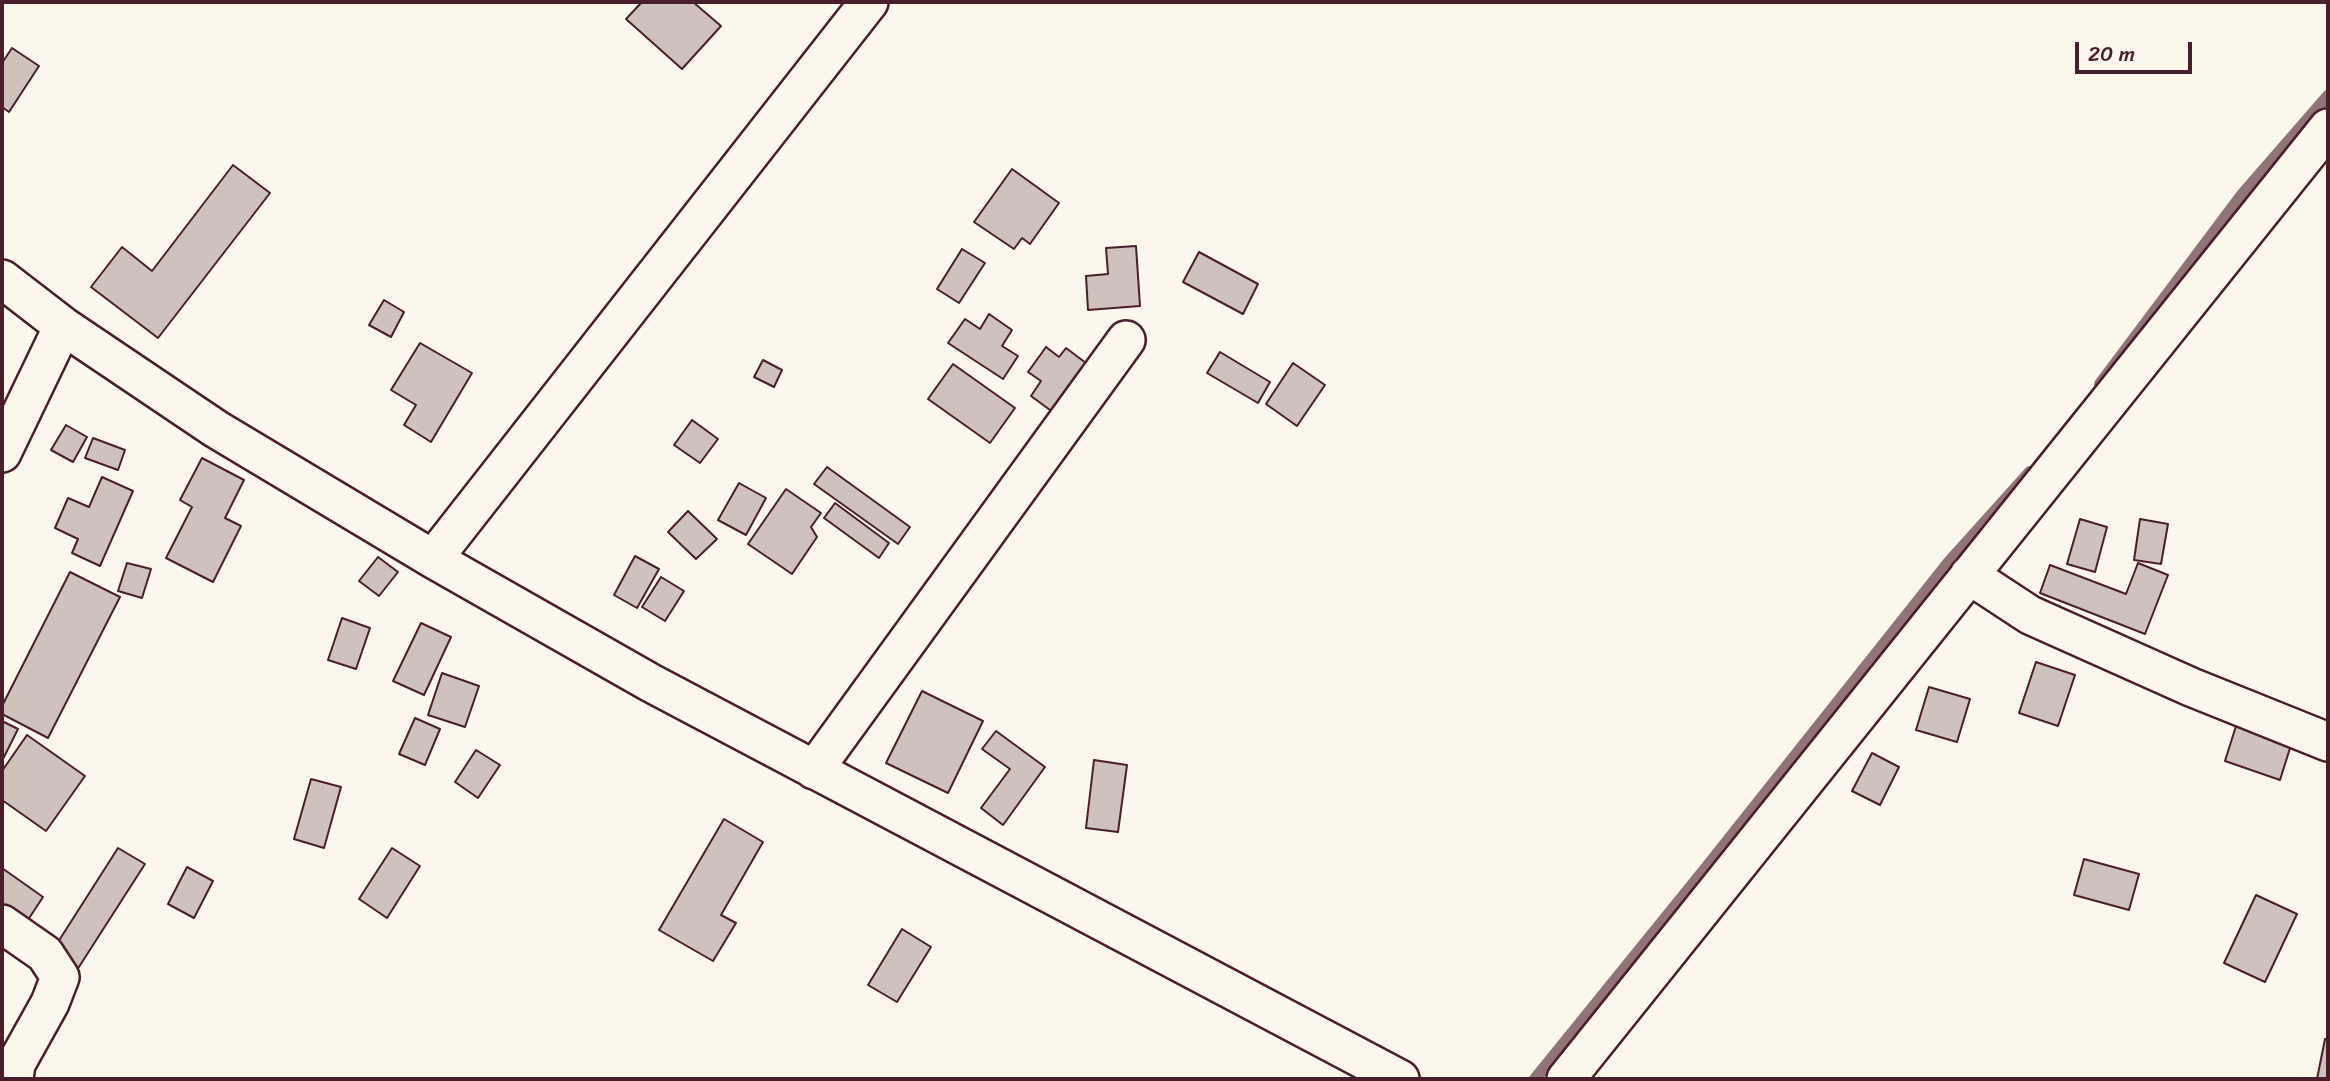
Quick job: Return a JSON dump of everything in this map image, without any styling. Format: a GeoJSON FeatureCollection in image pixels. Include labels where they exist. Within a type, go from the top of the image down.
{"type":"FeatureCollection","features":[{"type":"Feature","properties":{"kind":"street"},"geometry":{"type":"LineString","coordinates":[[433,559],[869,2]]}},
{"type":"Feature","properties":{"kind":"street"},"geometry":{"type":"LineString","coordinates":[[1566,1079],[2328,128]]}},
{"type":"Feature","properties":{"kind":"street"},"geometry":{"type":"LineString","coordinates":[[2,279],[63,326],[216,429],[433,559],[651,683],[1400,1079]]}},
{"type":"Feature","properties":{"kind":"street"},"geometry":{"type":"LineString","coordinates":[[2,453],[63,326]]}},
{"type":"Feature","properties":{"kind":"street"},"geometry":{"type":"LineString","coordinates":[[814,770],[1126,340]]}},
{"type":"Feature","properties":{"kind":"street"},"geometry":{"type":"LineString","coordinates":[[1969,575],[2030,615],[2191,687],[2328,742]]}},
{"type":"Feature","properties":{"kind":"street"},"geometry":{"type":"LineString","coordinates":[[2,924],[45,954],[60,977],[50,1003],[16,1064],[14,1079]]}},
{"type":"Feature","properties":{"kind":"building"},"geometry":{"type":"Polygon","coordinates":[[[642,2],[693,2],[721,26],[682,69],[626,19],[642,2]]]}},
{"type":"Feature","properties":{"kind":"building"},"geometry":{"type":"Polygon","coordinates":[[[12,48],[39,66],[9,112],[2,107],[2,63],[12,48]]]}},
{"type":"Feature","properties":{"kind":"building"},"geometry":{"type":"Polygon","coordinates":[[[233,165],[270,193],[158,338],[91,287],[122,247],[152,271],[233,165]]]}},
{"type":"Feature","properties":{"kind":"building"},"geometry":{"type":"Polygon","coordinates":[[[1012,169],[1059,203],[1030,244],[1022,238],[1014,249],[974,222],[1012,169]]]}},
{"type":"Feature","properties":{"kind":"building"},"geometry":{"type":"Polygon","coordinates":[[[1136,246],[1140,306],[1088,310],[1086,276],[1108,274],[1106,248],[1136,246]]]}},
{"type":"Feature","properties":{"kind":"building"},"geometry":{"type":"Polygon","coordinates":[[[962,249],[985,263],[959,303],[937,289],[962,249]]]}},
{"type":"Feature","properties":{"kind":"building"},"geometry":{"type":"Polygon","coordinates":[[[1199,252],[1258,284],[1243,314],[1183,282],[1199,252]]]}},
{"type":"Feature","properties":{"kind":"building"},"geometry":{"type":"Polygon","coordinates":[[[384,300],[404,312],[391,337],[369,325],[384,300]]]}},
{"type":"Feature","properties":{"kind":"building"},"geometry":{"type":"Polygon","coordinates":[[[989,314],[1012,330],[1002,346],[1018,356],[1003,379],[948,343],[965,319],[980,329],[989,314]]]}},
{"type":"Feature","properties":{"kind":"building"},"geometry":{"type":"Polygon","coordinates":[[[420,343],[472,373],[431,442],[404,425],[416,405],[391,390],[420,343]]]}},
{"type":"Feature","properties":{"kind":"building"},"geometry":{"type":"Polygon","coordinates":[[[1046,347],[1059,357],[1066,348],[1090,366],[1054,413],[1031,396],[1041,381],[1028,372],[1046,347]]]}},
{"type":"Feature","properties":{"kind":"building"},"geometry":{"type":"Polygon","coordinates":[[[1220,352],[1270,382],[1258,403],[1207,373],[1220,352]]]}},
{"type":"Feature","properties":{"kind":"building"},"geometry":{"type":"Polygon","coordinates":[[[763,360],[782,370],[774,387],[754,377],[763,360]]]}},
{"type":"Feature","properties":{"kind":"building"},"geometry":{"type":"Polygon","coordinates":[[[1293,363],[1325,385],[1297,426],[1266,404],[1293,363]]]}},
{"type":"Feature","properties":{"kind":"building"},"geometry":{"type":"Polygon","coordinates":[[[953,364],[1015,408],[990,443],[928,399],[953,364]]]}},
{"type":"Feature","properties":{"kind":"building"},"geometry":{"type":"Polygon","coordinates":[[[692,420],[718,439],[700,463],[674,445],[692,420]]]}},
{"type":"Feature","properties":{"kind":"building"},"geometry":{"type":"Polygon","coordinates":[[[66,425],[87,437],[73,462],[51,450],[66,425]]]}},
{"type":"Feature","properties":{"kind":"building"},"geometry":{"type":"Polygon","coordinates":[[[93,438],[125,450],[118,470],[85,458],[93,438]]]}},
{"type":"Feature","properties":{"kind":"building"},"geometry":{"type":"Polygon","coordinates":[[[202,458],[244,480],[225,518],[241,526],[213,582],[166,558],[192,507],[180,500],[202,458]]]}},
{"type":"Feature","properties":{"kind":"building"},"geometry":{"type":"Polygon","coordinates":[[[827,467],[910,527],[898,544],[814,484],[827,467]]]}},
{"type":"Feature","properties":{"kind":"building"},"geometry":{"type":"Polygon","coordinates":[[[102,477],[133,491],[100,566],[72,553],[78,539],[55,528],[68,498],[89,507],[102,477]]]}},
{"type":"Feature","properties":{"kind":"building"},"geometry":{"type":"Polygon","coordinates":[[[739,483],[766,498],[746,535],[718,520],[739,483]]]}},
{"type":"Feature","properties":{"kind":"building"},"geometry":{"type":"Polygon","coordinates":[[[786,489],[821,513],[811,527],[817,537],[792,574],[748,544],[786,489]]]}},
{"type":"Feature","properties":{"kind":"building"},"geometry":{"type":"Polygon","coordinates":[[[835,503],[889,543],[879,558],[824,518],[835,503]]]}},
{"type":"Feature","properties":{"kind":"building"},"geometry":{"type":"Polygon","coordinates":[[[688,511],[717,539],[696,559],[668,532],[688,511]]]}},
{"type":"Feature","properties":{"kind":"building"},"geometry":{"type":"Polygon","coordinates":[[[2080,519],[2107,527],[2095,572],[2067,564],[2080,519]]]}},
{"type":"Feature","properties":{"kind":"building"},"geometry":{"type":"Polygon","coordinates":[[[2140,519],[2168,524],[2161,564],[2134,560],[2140,519]]]}},
{"type":"Feature","properties":{"kind":"building"},"geometry":{"type":"Polygon","coordinates":[[[635,556],[659,569],[637,608],[614,595],[635,556]]]}},
{"type":"Feature","properties":{"kind":"building"},"geometry":{"type":"Polygon","coordinates":[[[378,557],[398,572],[379,596],[359,581],[378,557]]]}},
{"type":"Feature","properties":{"kind":"building"},"geometry":{"type":"Polygon","coordinates":[[[127,563],[151,569],[142,598],[118,591],[127,563]]]}},
{"type":"Feature","properties":{"kind":"building"},"geometry":{"type":"Polygon","coordinates":[[[2138,563],[2168,575],[2145,634],[2040,593],[2050,565],[2126,594],[2138,563]]]}},
{"type":"Feature","properties":{"kind":"building"},"geometry":{"type":"Polygon","coordinates":[[[70,572],[120,597],[48,738],[2,714],[2,706],[70,572]]]}},
{"type":"Feature","properties":{"kind":"building"},"geometry":{"type":"Polygon","coordinates":[[[661,577],[684,591],[665,621],[642,607],[661,577]]]}},
{"type":"Feature","properties":{"kind":"building"},"geometry":{"type":"Polygon","coordinates":[[[342,618],[370,628],[356,669],[328,660],[342,618]]]}},
{"type":"Feature","properties":{"kind":"building"},"geometry":{"type":"Polygon","coordinates":[[[421,623],[451,637],[424,695],[393,681],[421,623]]]}},
{"type":"Feature","properties":{"kind":"building"},"geometry":{"type":"Polygon","coordinates":[[[2036,662],[2075,675],[2058,726],[2019,713],[2036,662]]]}},
{"type":"Feature","properties":{"kind":"building"},"geometry":{"type":"Polygon","coordinates":[[[442,673],[479,686],[465,727],[428,715],[442,673]]]}},
{"type":"Feature","properties":{"kind":"building"},"geometry":{"type":"Polygon","coordinates":[[[1929,687],[1970,699],[1957,742],[1916,730],[1929,687]]]}},
{"type":"Feature","properties":{"kind":"building"},"geometry":{"type":"Polygon","coordinates":[[[922,691],[983,721],[948,793],[886,763],[922,691]]]}},
{"type":"Feature","properties":{"kind":"building"},"geometry":{"type":"Polygon","coordinates":[[[415,718],[440,729],[425,765],[399,754],[415,718]]]}},
{"type":"Feature","properties":{"kind":"building"},"geometry":{"type":"Polygon","coordinates":[[[2,721],[18,729],[2,761],[2,721]]]}},
{"type":"Feature","properties":{"kind":"building"},"geometry":{"type":"Polygon","coordinates":[[[2236,726],[2291,745],[2280,780],[2225,761],[2236,726]]]}},
{"type":"Feature","properties":{"kind":"building"},"geometry":{"type":"Polygon","coordinates":[[[996,731],[1045,767],[1003,825],[981,808],[1010,769],[982,749],[996,731]]]}},
{"type":"Feature","properties":{"kind":"building"},"geometry":{"type":"Polygon","coordinates":[[[27,735],[85,776],[46,831],[2,800],[2,771],[27,735]]]}},
{"type":"Feature","properties":{"kind":"building"},"geometry":{"type":"Polygon","coordinates":[[[476,750],[500,765],[478,798],[455,782],[476,750]]]}},
{"type":"Feature","properties":{"kind":"building"},"geometry":{"type":"Polygon","coordinates":[[[1872,753],[1899,767],[1880,805],[1852,791],[1872,753]]]}},
{"type":"Feature","properties":{"kind":"building"},"geometry":{"type":"Polygon","coordinates":[[[1094,760],[1127,765],[1118,832],[1086,828],[1094,760]]]}},
{"type":"Feature","properties":{"kind":"building"},"geometry":{"type":"Polygon","coordinates":[[[311,779],[341,787],[324,848],[294,839],[311,779]]]}},
{"type":"Feature","properties":{"kind":"building"},"geometry":{"type":"Polygon","coordinates":[[[724,819],[763,842],[721,915],[736,923],[713,961],[659,930],[724,819]]]}},
{"type":"Feature","properties":{"kind":"building"},"geometry":{"type":"Polygon","coordinates":[[[118,848],[145,864],[77,970],[51,953],[118,848]]]}},
{"type":"Feature","properties":{"kind":"building"},"geometry":{"type":"Polygon","coordinates":[[[392,848],[420,866],[387,918],[359,899],[392,848]]]}},
{"type":"Feature","properties":{"kind":"building"},"geometry":{"type":"Polygon","coordinates":[[[2084,859],[2139,874],[2129,910],[2074,895],[2084,859]]]}},
{"type":"Feature","properties":{"kind":"building"},"geometry":{"type":"Polygon","coordinates":[[[187,867],[213,881],[194,918],[168,904],[187,867]]]}},
{"type":"Feature","properties":{"kind":"building"},"geometry":{"type":"Polygon","coordinates":[[[2,868],[43,897],[24,926],[2,910],[2,868]]]}},
{"type":"Feature","properties":{"kind":"building"},"geometry":{"type":"Polygon","coordinates":[[[2256,895],[2297,914],[2265,982],[2224,963],[2256,895]]]}},
{"type":"Feature","properties":{"kind":"building"},"geometry":{"type":"Polygon","coordinates":[[[902,929],[931,947],[897,1002],[868,985],[902,929]]]}},
{"type":"Feature","properties":{"kind":"building"},"geometry":{"type":"Polygon","coordinates":[[[2325,1039],[2328,1039],[2328,1079],[2317,1079],[2325,1039]]]}},
{"type":"Feature","properties":{"kind":"waterway"},"geometry":{"type":"LineString","coordinates":[[2100,384],[2241,196],[2328,96]]}},
{"type":"Feature","properties":{"kind":"waterway"},"geometry":{"type":"LineString","coordinates":[[1535,1079],[1949,562],[2030,472]]}}]}
